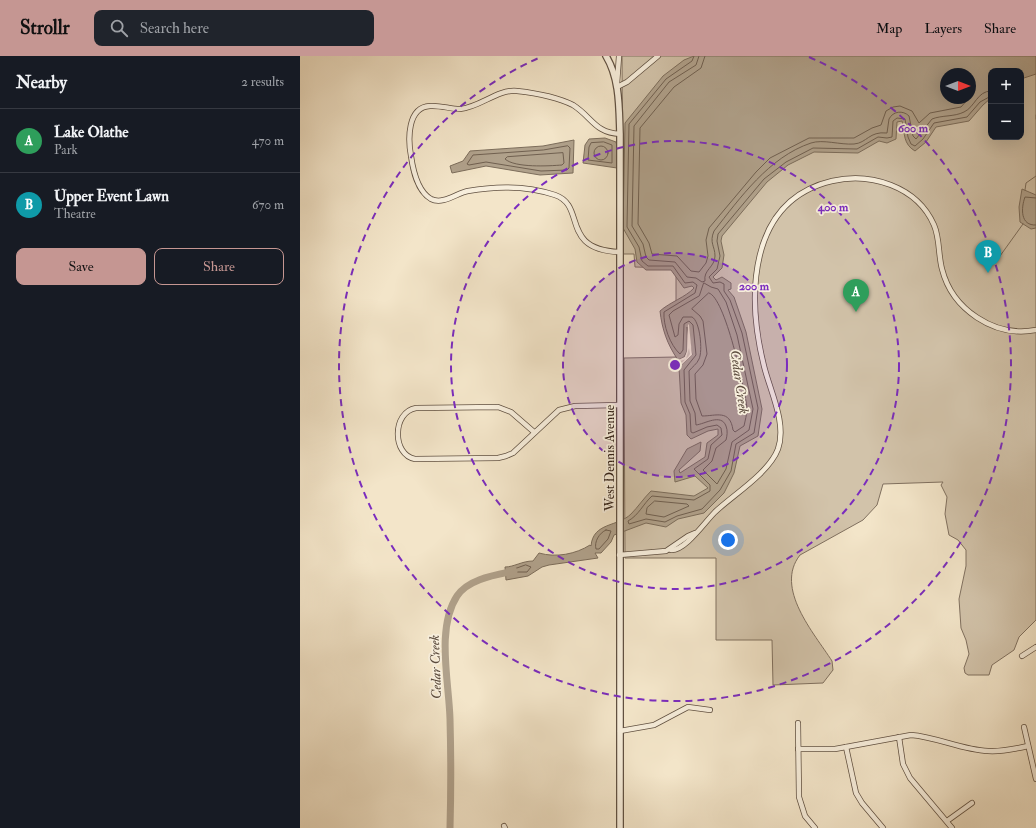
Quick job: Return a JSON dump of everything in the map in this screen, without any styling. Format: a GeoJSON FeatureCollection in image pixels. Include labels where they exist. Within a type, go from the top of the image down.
{"type":"FeatureCollection","features":[{"type":"Feature","properties":{"kind":"street","name":"West Dennis Avenue"},"geometry":{"type":"LineString","coordinates":[[606,56],[612,68],[617,87],[620,134],[620,828]]}},
{"type":"Feature","properties":{"kind":"street"},"geometry":{"type":"LineString","coordinates":[[617,87],[619,56]]}},
{"type":"Feature","properties":{"kind":"street"},"geometry":{"type":"LineString","coordinates":[[617,87],[627,82],[658,56]]}},
{"type":"Feature","properties":{"kind":"street"},"geometry":{"type":"LineString","coordinates":[[619,252],[598,248],[584,240],[576,230],[570,208],[563,199],[554,194],[531,190],[496,188],[466,192],[443,200],[430,198],[425,194],[417,180],[411,157],[410,142],[413,120],[422,108],[429,106],[456,109],[470,108],[502,93],[511,91],[564,102],[581,111],[601,129],[620,134]]}},
{"type":"Feature","properties":{"kind":"street"},"geometry":{"type":"LineString","coordinates":[[619,555],[670,550],[680,541],[695,533],[725,502],[763,470],[774,457],[778,449],[780,439],[779,422],[764,366],[756,328],[756,271],[762,245],[772,223],[785,208],[800,195],[824,183],[856,178],[879,182],[902,190],[919,204],[931,218],[938,234],[940,261],[945,278],[961,304],[976,317],[996,327],[1014,331],[1036,330]]}},
{"type":"Feature","properties":{"kind":"street"},"geometry":{"type":"LineString","coordinates":[[534,432],[511,412],[498,407],[410,409],[401,418],[400,444],[403,452],[407,456],[419,459],[498,458],[513,453],[534,432],[551,415],[564,408],[619,405]]}},
{"type":"Feature","properties":{"kind":"street"},"geometry":{"type":"LineString","coordinates":[[1022,656],[1036,647]]}},
{"type":"Feature","properties":{"kind":"street"},"geometry":{"type":"LineString","coordinates":[[620,731],[654,725],[688,707],[710,710]]}},
{"type":"Feature","properties":{"kind":"street"},"geometry":{"type":"LineString","coordinates":[[798,723],[799,797],[805,816],[815,828]]}},
{"type":"Feature","properties":{"kind":"street"},"geometry":{"type":"LineString","coordinates":[[1024,727],[1036,779]]}},
{"type":"Feature","properties":{"kind":"street"},"geometry":{"type":"LineString","coordinates":[[798,749],[846,747],[899,737],[922,736],[986,751],[1004,751],[1028,746]]}},
{"type":"Feature","properties":{"kind":"street"},"geometry":{"type":"LineString","coordinates":[[899,737],[903,764],[910,778],[948,821],[952,828]]}},
{"type":"Feature","properties":{"kind":"street"},"geometry":{"type":"LineString","coordinates":[[846,747],[856,793],[862,803],[883,828]]}},
{"type":"Feature","properties":{"kind":"street"},"geometry":{"type":"LineString","coordinates":[[948,821],[972,803]]}},
{"type":"Feature","properties":{"kind":"shaded area"},"geometry":{"type":"Polygon","coordinates":[[[622,56],[1036,56],[1036,620],[1019,637],[1014,650],[992,665],[989,675],[968,675],[965,673],[964,668],[969,654],[966,640],[961,628],[959,599],[966,566],[966,550],[958,540],[949,535],[945,514],[947,497],[941,485],[943,482],[883,484],[877,505],[863,520],[800,555],[793,568],[792,582],[794,596],[807,624],[832,661],[833,670],[823,683],[773,685],[772,640],[716,640],[716,558],[625,558],[624,358],[676,357],[676,268],[635,267],[634,254],[623,254],[622,56]]]}},
{"type":"Feature","properties":{"kind":"water"},"geometry":{"type":"Polygon","coordinates":[[[694,56],[1036,56],[1036,74],[1024,78],[1024,68],[988,68],[988,101],[969,121],[936,127],[926,142],[915,151],[906,142],[902,121],[897,122],[896,139],[887,143],[879,141],[858,153],[814,152],[788,165],[767,182],[722,236],[721,241],[724,255],[722,268],[713,277],[716,280],[722,277],[731,283],[731,289],[728,290],[734,297],[746,332],[762,409],[758,436],[740,446],[734,473],[724,493],[704,513],[678,519],[666,527],[646,523],[614,535],[611,542],[601,553],[595,553],[598,558],[549,565],[542,567],[528,576],[506,580],[505,567],[533,561],[539,553],[559,555],[572,553],[590,545],[591,546],[596,533],[607,526],[626,518],[651,491],[694,496],[708,488],[695,476],[675,482],[674,471],[687,449],[701,442],[700,451],[679,470],[680,473],[705,457],[707,443],[718,435],[718,429],[708,431],[691,439],[687,435],[686,415],[681,403],[679,367],[692,355],[687,327],[687,351],[684,357],[678,360],[666,336],[660,311],[694,288],[692,286],[684,288],[671,270],[646,270],[637,262],[635,249],[623,228],[625,123],[663,76],[684,60],[694,56]]]}},
{"type":"Feature","properties":{"kind":"water"},"geometry":{"type":"Polygon","coordinates":[[[605,138],[616,142],[618,151],[617,168],[583,163],[585,145],[589,139],[605,138]]]}},
{"type":"Feature","properties":{"kind":"water"},"geometry":{"type":"Polygon","coordinates":[[[574,140],[573,173],[540,175],[486,166],[452,173],[450,166],[463,161],[470,151],[543,146],[574,140]]]}},
{"type":"Feature","properties":{"kind":"water"},"geometry":{"type":"Polygon","coordinates":[[[1022,189],[1036,195],[1036,228],[1031,229],[1020,222],[1019,207],[1022,189]]]}},
{"type":"Feature","properties":{"kind":"pier"},"geometry":{"type":"Polygon","coordinates":[[[688,324],[692,355],[679,367],[679,365],[686,359],[678,362],[678,360],[685,357],[687,351],[688,324]],[[689,348],[686,359],[690,354],[689,348]]]}},
{"type":"Feature","properties":{"kind":"waterway"},"geometry":{"type":"LineString","coordinates":[[1025,190],[1026,183],[1036,176]]}},
{"type":"Feature","properties":{"kind":"waterway"},"geometry":{"type":"LineString","coordinates":[[1000,256],[1023,224]]}},
{"type":"Feature","properties":{"kind":"waterway"},"geometry":{"type":"LineString","coordinates":[[995,263],[999,257]]}},
{"type":"Feature","properties":{"kind":"waterway","name":"Cedar Creek"},"geometry":{"type":"LineString","coordinates":[[450,828],[450,719],[445,656],[447,624],[451,609],[457,596],[468,585],[482,579],[514,571]]}},
{"type":"Feature","properties":{"kind":"place","name":"Upper Event Lawn"},"geometry":{"type":"Point","coordinates":[988,273]}},
{"type":"Feature","properties":{"kind":"place","name":"Lake Olathe"},"geometry":{"type":"Point","coordinates":[856,312]}}]}
